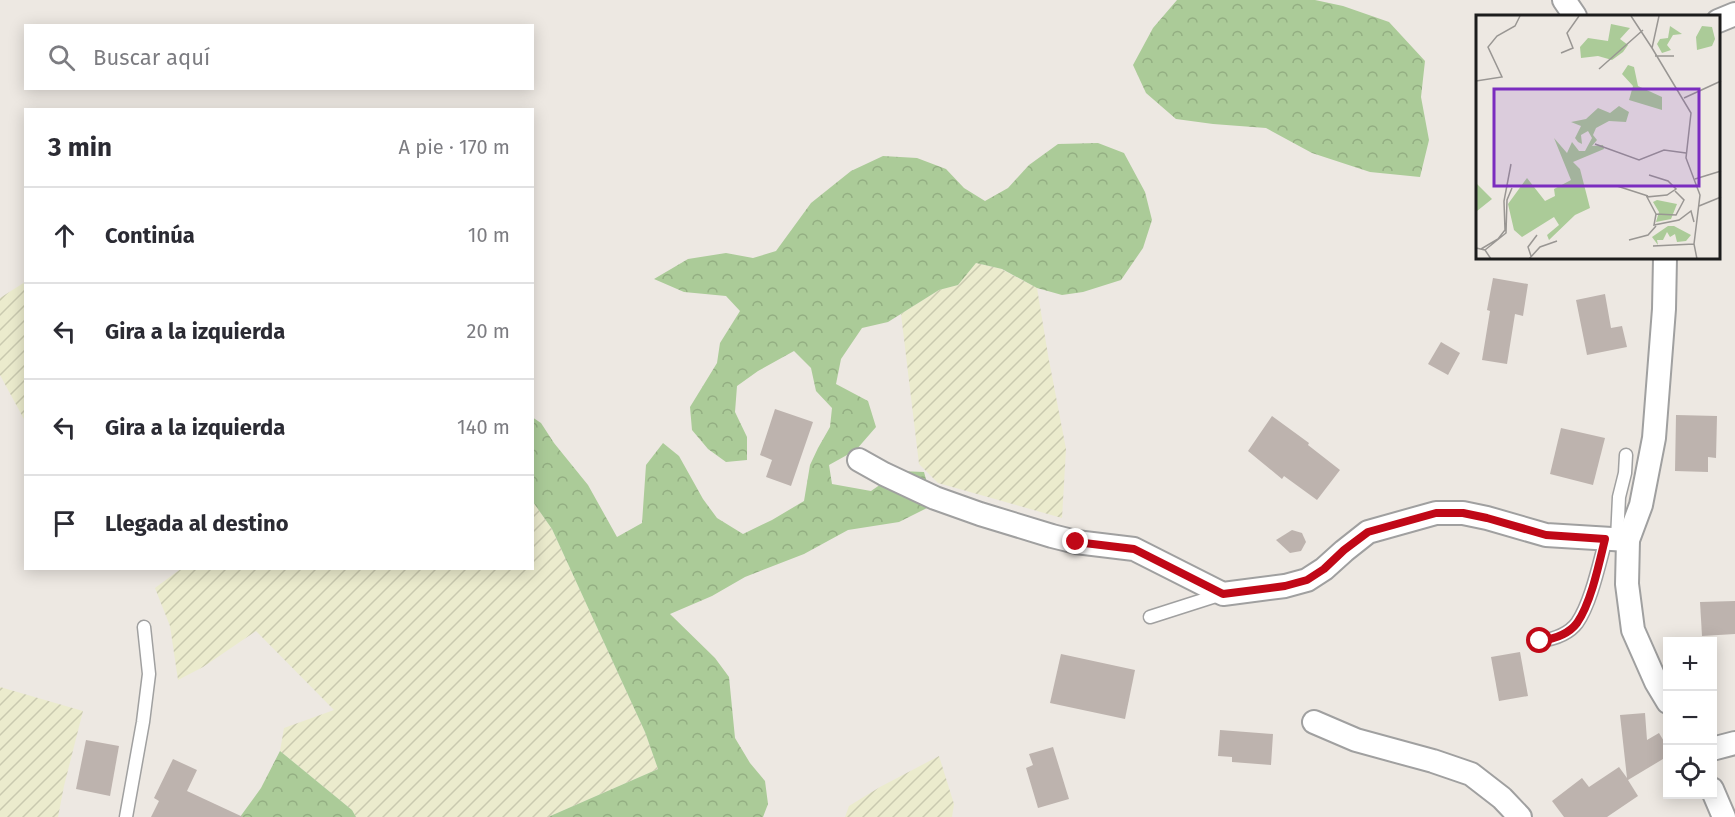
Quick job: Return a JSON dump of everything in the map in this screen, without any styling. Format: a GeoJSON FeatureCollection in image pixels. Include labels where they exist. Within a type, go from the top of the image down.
{"type":"FeatureCollection","features":[{"type":"Feature","properties":{"kind":"street"},"geometry":{"type":"LineString","coordinates":[[1564,0],[1574,15]]}},
{"type":"Feature","properties":{"kind":"street"},"geometry":{"type":"LineString","coordinates":[[1720,21],[1735,14]]}},
{"type":"Feature","properties":{"kind":"street"},"geometry":{"type":"LineString","coordinates":[[1663,694],[1634,630],[1628,584],[1617,540],[1641,505],[1654,438],[1664,309],[1665,260]]}},
{"type":"Feature","properties":{"kind":"street"},"geometry":{"type":"LineString","coordinates":[[859,460],[935,498],[1018,526],[1076,542],[1134,549],[1223,594],[1285,586],[1307,580],[1324,569],[1368,532],[1436,513],[1463,513],[1546,535],[1617,540]]}},
{"type":"Feature","properties":{"kind":"street"},"geometry":{"type":"LineString","coordinates":[[1314,722],[1356,740],[1472,774],[1502,798],[1520,817]]}},
{"type":"Feature","properties":{"kind":"street"},"geometry":{"type":"LineString","coordinates":[[1717,749],[1735,743]]}},
{"type":"Feature","properties":{"kind":"street"},"geometry":{"type":"LineString","coordinates":[[1717,799],[1724,817]]}},
{"type":"Feature","properties":{"kind":"lane"},"geometry":{"type":"LineString","coordinates":[[1540,641],[1560,637],[1576,624],[1587,603],[1598,570],[1617,540],[1619,497],[1625,473],[1626,454]]}},
{"type":"Feature","properties":{"kind":"lane"},"geometry":{"type":"LineString","coordinates":[[1150,617],[1223,594]]}},
{"type":"Feature","properties":{"kind":"lane"},"geometry":{"type":"LineString","coordinates":[[126,817],[148,674],[144,627]]}},
{"type":"Feature","properties":{"kind":"green space"},"geometry":{"type":"Polygon","coordinates":[[[1177,0],[1315,0],[1343,6],[1389,22],[1425,61],[1421,97],[1429,140],[1420,177],[1370,172],[1312,153],[1266,128],[1176,119],[1146,93],[1133,65],[1153,28],[1177,0]]]}},
{"type":"Feature","properties":{"kind":"green space"},"geometry":{"type":"Polygon","coordinates":[[[1098,143],[1124,153],[1145,192],[1152,220],[1143,248],[1121,280],[1083,292],[1062,295],[1037,288],[1002,269],[976,263],[958,285],[939,290],[888,322],[862,328],[841,359],[836,384],[868,401],[876,427],[856,450],[829,465],[832,484],[871,491],[900,471],[924,472],[933,505],[899,522],[848,530],[804,554],[745,577],[712,596],[670,614],[715,658],[729,677],[735,738],[750,763],[765,781],[768,804],[763,817],[548,817],[658,769],[645,732],[552,529],[534,503],[534,418],[541,423],[588,485],[617,537],[642,523],[646,465],[663,443],[679,456],[703,499],[717,518],[743,534],[772,520],[804,501],[810,465],[830,427],[832,408],[816,391],[811,368],[794,351],[737,386],[735,412],[747,437],[747,460],[726,462],[708,449],[692,430],[690,407],[717,363],[720,343],[740,311],[726,296],[684,292],[654,279],[688,259],[726,253],[753,258],[776,251],[811,203],[851,171],[883,156],[917,158],[946,169],[964,188],[985,201],[1008,188],[1029,165],[1058,144],[1098,143]]]}},
{"type":"Feature","properties":{"kind":"green space"},"geometry":{"type":"Polygon","coordinates":[[[976,263],[1001,269],[1037,288],[1066,449],[1062,518],[938,483],[919,464],[901,314],[939,290],[958,285],[976,263]]]}},
{"type":"Feature","properties":{"kind":"green space"},"geometry":{"type":"Polygon","coordinates":[[[24,283],[24,419],[0,375],[0,298],[24,283]]]}},
{"type":"Feature","properties":{"kind":"green space"},"geometry":{"type":"Polygon","coordinates":[[[534,503],[552,529],[645,732],[658,769],[548,817],[356,817],[352,810],[280,751],[284,728],[334,710],[256,631],[203,667],[178,680],[170,626],[155,588],[179,570],[534,570],[534,503]]]}},
{"type":"Feature","properties":{"kind":"green space"},"geometry":{"type":"Polygon","coordinates":[[[0,687],[83,711],[58,817],[0,817],[0,687]]]}},
{"type":"Feature","properties":{"kind":"green space"},"geometry":{"type":"Polygon","coordinates":[[[280,751],[352,810],[356,817],[240,817],[261,788],[280,751]]]}},
{"type":"Feature","properties":{"kind":"green space"},"geometry":{"type":"Polygon","coordinates":[[[939,756],[954,804],[952,817],[845,817],[849,806],[939,756]]]}},
{"type":"Feature","properties":{"kind":"building"},"geometry":{"type":"Polygon","coordinates":[[[1493,278],[1528,284],[1523,316],[1515,314],[1507,364],[1482,360],[1493,278]]]}},
{"type":"Feature","properties":{"kind":"building"},"geometry":{"type":"Polygon","coordinates":[[[1605,294],[1611,328],[1622,326],[1627,347],[1587,355],[1576,300],[1605,294]]]}},
{"type":"Feature","properties":{"kind":"building"},"geometry":{"type":"Polygon","coordinates":[[[1441,342],[1460,353],[1448,375],[1428,364],[1441,342]]]}},
{"type":"Feature","properties":{"kind":"building"},"geometry":{"type":"Polygon","coordinates":[[[775,409],[813,422],[791,486],[766,477],[772,460],[760,455],[775,409]]]}},
{"type":"Feature","properties":{"kind":"building"},"geometry":{"type":"Polygon","coordinates":[[[1676,415],[1717,416],[1716,458],[1708,457],[1708,472],[1675,471],[1676,415]]]}},
{"type":"Feature","properties":{"kind":"building"},"geometry":{"type":"Polygon","coordinates":[[[1272,416],[1309,443],[1308,445],[1340,470],[1317,500],[1284,476],[1282,479],[1248,451],[1272,416]]]}},
{"type":"Feature","properties":{"kind":"building"},"geometry":{"type":"Polygon","coordinates":[[[1561,428],[1605,438],[1593,485],[1550,474],[1561,428]]]}},
{"type":"Feature","properties":{"kind":"building"},"geometry":{"type":"Polygon","coordinates":[[[1292,530],[1302,533],[1306,542],[1301,551],[1290,553],[1276,540],[1292,530]]]}},
{"type":"Feature","properties":{"kind":"building"},"geometry":{"type":"Polygon","coordinates":[[[1735,601],[1735,634],[1702,636],[1700,602],[1735,601]]]}},
{"type":"Feature","properties":{"kind":"building"},"geometry":{"type":"Polygon","coordinates":[[[1520,652],[1528,696],[1499,701],[1491,657],[1520,652]]]}},
{"type":"Feature","properties":{"kind":"building"},"geometry":{"type":"Polygon","coordinates":[[[1061,654],[1135,670],[1125,719],[1050,703],[1061,654]]]}},
{"type":"Feature","properties":{"kind":"building"},"geometry":{"type":"Polygon","coordinates":[[[1645,713],[1647,740],[1659,733],[1663,740],[1663,759],[1628,780],[1638,796],[1607,817],[1564,817],[1552,801],[1582,778],[1589,787],[1619,767],[1627,778],[1620,715],[1645,713]]]}},
{"type":"Feature","properties":{"kind":"building"},"geometry":{"type":"Polygon","coordinates":[[[1220,730],[1273,734],[1271,765],[1232,762],[1232,757],[1218,756],[1220,730]]]}},
{"type":"Feature","properties":{"kind":"building"},"geometry":{"type":"Polygon","coordinates":[[[86,740],[119,746],[110,796],[76,789],[86,740]]]}},
{"type":"Feature","properties":{"kind":"building"},"geometry":{"type":"Polygon","coordinates":[[[1053,747],[1069,799],[1038,808],[1026,768],[1033,765],[1029,754],[1053,747]]]}},
{"type":"Feature","properties":{"kind":"building"},"geometry":{"type":"Polygon","coordinates":[[[173,759],[197,770],[187,791],[243,817],[151,817],[159,801],[154,798],[173,759]]]}},
{"type":"Feature","properties":{"kind":"route"},"geometry":{"type":"LineString","coordinates":[[1076,542],[1134,549],[1223,594],[1285,586],[1307,580],[1324,569],[1368,532],[1436,513],[1463,513],[1546,535],[1605,539],[1587,603],[1576,624],[1560,637],[1540,641]]}}]}
